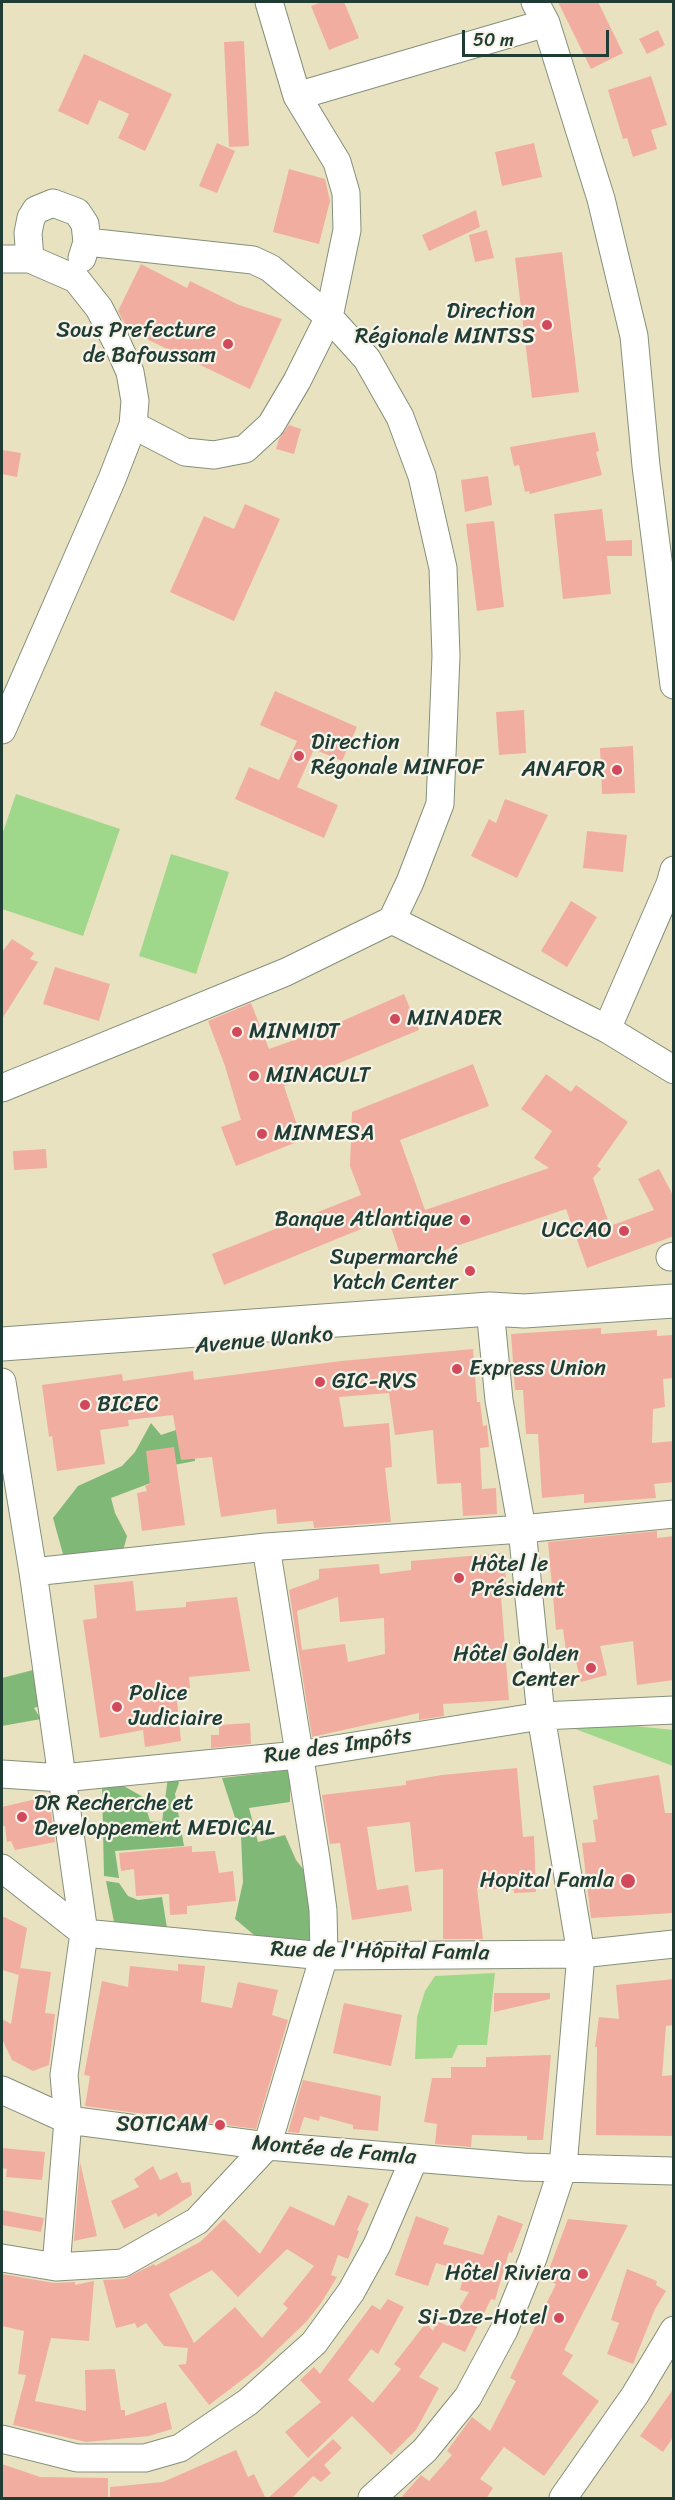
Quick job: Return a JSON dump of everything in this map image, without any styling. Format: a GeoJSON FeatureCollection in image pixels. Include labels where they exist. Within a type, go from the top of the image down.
{"type":"FeatureCollection","features":[{"type":"Feature","properties":{"kind":"highway","name":"Avenue Wanko"},"geometry":{"type":"LineString","coordinates":[[2,1344],[491,1315],[508,1319],[524,1311],[674,1301]]}},
{"type":"Feature","properties":{"kind":"highway","name":"Avenue Wanko"},"geometry":{"type":"LineString","coordinates":[[2,1363],[491,1315]]}},
{"type":"Feature","properties":{"kind":"street"},"geometry":{"type":"LineString","coordinates":[[133,425],[185,452],[214,456],[245,449],[271,425],[297,381],[329,317],[347,230],[346,194],[337,162],[297,96],[269,2]]}},
{"type":"Feature","properties":{"kind":"street"},"geometry":{"type":"LineString","coordinates":[[297,96],[540,12],[601,199],[633,336],[646,466],[674,685]]}},
{"type":"Feature","properties":{"kind":"street"},"geometry":{"type":"LineString","coordinates":[[2,730],[133,425],[135,401],[130,372],[99,308],[76,279],[11,262],[28,233],[31,218],[43,206],[53,203],[77,212],[85,224],[87,242],[76,279]]}},
{"type":"Feature","properties":{"kind":"street"},"geometry":{"type":"LineString","coordinates":[[2,1088],[286,972],[392,920],[410,882],[440,804],[446,657],[443,568],[422,476],[400,417],[368,359],[329,317],[270,268],[253,260],[87,242]]}},
{"type":"Feature","properties":{"kind":"street"},"geometry":{"type":"LineString","coordinates":[[607,1029],[672,879]]}},
{"type":"Feature","properties":{"kind":"street"},"geometry":{"type":"LineString","coordinates":[[392,920],[607,1029],[674,1070]]}},
{"type":"Feature","properties":{"kind":"street"},"geometry":{"type":"LineString","coordinates":[[372,2499],[425,2450],[468,2397],[504,2330],[533,2258],[563,2167],[581,1954],[540,1716],[522,1529],[499,1400],[491,1315]]}},
{"type":"Feature","properties":{"kind":"street"},"geometry":{"type":"LineString","coordinates":[[2,1382],[33,1572],[84,1933],[64,2075],[68,2120],[56,2267]]}},
{"type":"Feature","properties":{"kind":"street"},"geometry":{"type":"LineString","coordinates":[[33,1572],[266,1547],[522,1529],[674,1514]]}},
{"type":"Feature","properties":{"kind":"street"},"geometry":{"type":"LineString","coordinates":[[2,2258],[56,2267],[123,2263],[197,2221],[267,2146],[324,1956],[323,1910],[266,1547]]}},
{"type":"Feature","properties":{"kind":"street","name":"Rue des Impôts"},"geometry":{"type":"LineString","coordinates":[[2,1774],[62,1778],[298,1755],[540,1716],[674,1710]]}},
{"type":"Feature","properties":{"kind":"street"},"geometry":{"type":"LineString","coordinates":[[2,1868],[84,1933]]}},
{"type":"Feature","properties":{"kind":"street","name":"Rue de l'Hôpital Famla"},"geometry":{"type":"LineString","coordinates":[[84,1933],[324,1956],[581,1954],[674,1944]]}},
{"type":"Feature","properties":{"kind":"street","name":"Montée de Famla"},"geometry":{"type":"LineString","coordinates":[[2,2090],[68,2120],[267,2146],[523,2167],[674,2171]]}},
{"type":"Feature","properties":{"kind":"street"},"geometry":{"type":"LineString","coordinates":[[2,2439],[77,2458],[145,2458],[180,2448],[209,2429],[248,2402],[314,2343],[351,2292],[377,2246],[414,2159]]}},
{"type":"Feature","properties":{"kind":"street"},"geometry":{"type":"LineString","coordinates":[[564,2499],[635,2395],[674,2330]]}},
{"type":"Feature","properties":{"kind":"green space"},"geometry":{"type":"Polygon","coordinates":[[[16,794],[120,829],[83,936],[2,909],[2,835],[16,794]]]}},
{"type":"Feature","properties":{"kind":"green space"},"geometry":{"type":"Polygon","coordinates":[[[171,854],[229,872],[196,974],[139,956],[171,854]]]}},
{"type":"Feature","properties":{"kind":"green space"},"geometry":{"type":"Polygon","coordinates":[[[151,1423],[161,1435],[191,1425],[195,1461],[163,1467],[156,1481],[111,1498],[115,1513],[127,1536],[122,1555],[66,1565],[53,1518],[78,1486],[122,1466],[135,1452],[151,1423]]]}},
{"type":"Feature","properties":{"kind":"green space"},"geometry":{"type":"Polygon","coordinates":[[[33,1670],[46,1704],[34,1708],[41,1719],[2,1726],[2,1678],[33,1670]]]}},
{"type":"Feature","properties":{"kind":"green space"},"geometry":{"type":"Polygon","coordinates":[[[541,1716],[673,1730],[673,1766],[541,1716]]]}},
{"type":"Feature","properties":{"kind":"green space"},"geometry":{"type":"Polygon","coordinates":[[[290,1770],[290,1802],[249,1808],[258,1842],[285,1835],[296,1860],[303,1869],[314,1931],[311,1942],[260,1940],[235,1919],[243,1882],[241,1836],[222,1778],[290,1770]]]}},
{"type":"Feature","properties":{"kind":"green space"},"geometry":{"type":"Polygon","coordinates":[[[168,1777],[177,1777],[179,1783],[175,1794],[184,1846],[115,1851],[119,1878],[104,1876],[102,1786],[122,1785],[143,1797],[150,1821],[162,1822],[168,1777]]]}},
{"type":"Feature","properties":{"kind":"green space"},"geometry":{"type":"Polygon","coordinates":[[[106,1881],[119,1883],[128,1896],[138,1900],[162,1897],[167,1928],[115,1927],[106,1881]]]}},
{"type":"Feature","properties":{"kind":"green space"},"geometry":{"type":"Polygon","coordinates":[[[495,1973],[487,2045],[458,2045],[452,2058],[415,2059],[417,2017],[425,1991],[435,1976],[495,1973]]]}},
{"type":"Feature","properties":{"kind":"building"},"geometry":{"type":"Polygon","coordinates":[[[322,2],[344,2],[359,38],[329,50],[311,6],[322,2]]]}},
{"type":"Feature","properties":{"kind":"building"},"geometry":{"type":"Polygon","coordinates":[[[558,2],[598,2],[623,53],[591,69],[558,2]]]}},
{"type":"Feature","properties":{"kind":"building"},"geometry":{"type":"Polygon","coordinates":[[[658,30],[665,45],[647,54],[639,39],[658,30]]]}},
{"type":"Feature","properties":{"kind":"building"},"geometry":{"type":"Polygon","coordinates":[[[244,41],[249,146],[229,147],[224,42],[244,41]]]}},
{"type":"Feature","properties":{"kind":"building"},"geometry":{"type":"Polygon","coordinates":[[[84,54],[172,94],[145,151],[118,138],[129,114],[99,100],[88,125],[58,111],[84,54]]]}},
{"type":"Feature","properties":{"kind":"building"},"geometry":{"type":"Polygon","coordinates":[[[651,76],[667,125],[651,130],[657,149],[633,157],[627,138],[623,139],[608,90],[651,76]]]}},
{"type":"Feature","properties":{"kind":"building"},"geometry":{"type":"Polygon","coordinates":[[[217,143],[235,151],[217,193],[199,186],[217,143]]]}},
{"type":"Feature","properties":{"kind":"building"},"geometry":{"type":"Polygon","coordinates":[[[534,143],[542,177],[502,186],[495,152],[534,143]]]}},
{"type":"Feature","properties":{"kind":"building"},"geometry":{"type":"Polygon","coordinates":[[[289,169],[325,179],[330,201],[319,244],[273,232],[289,169]]]}},
{"type":"Feature","properties":{"kind":"building"},"geometry":{"type":"Polygon","coordinates":[[[476,210],[480,227],[429,251],[422,235],[476,210]]]}},
{"type":"Feature","properties":{"kind":"building"},"geometry":{"type":"Polygon","coordinates":[[[487,230],[494,258],[475,262],[469,235],[487,230]]]}},
{"type":"Feature","properties":{"kind":"building","name":"Direction Régionale MINTSS"},"geometry":{"type":"Polygon","coordinates":[[[562,252],[579,392],[532,398],[515,258],[562,252]]]}},
{"type":"Feature","properties":{"kind":"building"},"geometry":{"type":"Polygon","coordinates":[[[141,264],[187,288],[190,281],[239,305],[282,319],[250,389],[128,330],[118,311],[141,264]]]}},
{"type":"Feature","properties":{"kind":"building"},"geometry":{"type":"Polygon","coordinates":[[[289,425],[301,429],[294,454],[276,449],[279,439],[289,425]]]}},
{"type":"Feature","properties":{"kind":"building"},"geometry":{"type":"Polygon","coordinates":[[[595,432],[599,451],[596,452],[602,475],[530,494],[529,491],[525,492],[519,465],[514,466],[510,447],[595,432]]]}},
{"type":"Feature","properties":{"kind":"building"},"geometry":{"type":"Polygon","coordinates":[[[2,450],[21,453],[17,477],[2,474],[2,450]]]}},
{"type":"Feature","properties":{"kind":"building"},"geometry":{"type":"Polygon","coordinates":[[[488,476],[492,505],[465,512],[461,480],[488,476]]]}},
{"type":"Feature","properties":{"kind":"building"},"geometry":{"type":"Polygon","coordinates":[[[245,504],[280,519],[234,621],[170,592],[204,516],[234,529],[245,504]]]}},
{"type":"Feature","properties":{"kind":"building"},"geometry":{"type":"Polygon","coordinates":[[[602,509],[606,541],[632,540],[632,556],[607,556],[611,594],[563,599],[554,514],[602,509]]]}},
{"type":"Feature","properties":{"kind":"building"},"geometry":{"type":"Polygon","coordinates":[[[494,521],[504,607],[477,611],[466,524],[494,521]]]}},
{"type":"Feature","properties":{"kind":"building"},"geometry":{"type":"Polygon","coordinates":[[[275,691],[357,727],[342,761],[314,749],[297,787],[338,805],[324,838],[235,799],[249,767],[279,780],[297,741],[260,725],[275,691]]]}},
{"type":"Feature","properties":{"kind":"building"},"geometry":{"type":"Polygon","coordinates":[[[524,710],[526,753],[499,755],[496,712],[524,710]]]}},
{"type":"Feature","properties":{"kind":"building","name":"ANAFOR"},"geometry":{"type":"Polygon","coordinates":[[[633,746],[635,793],[602,794],[600,748],[633,746]]]}},
{"type":"Feature","properties":{"kind":"building"},"geometry":{"type":"Polygon","coordinates":[[[505,799],[548,815],[517,878],[471,856],[489,819],[496,823],[505,799]]]}},
{"type":"Feature","properties":{"kind":"building"},"geometry":{"type":"Polygon","coordinates":[[[587,831],[627,835],[623,872],[583,868],[587,831]]]}},
{"type":"Feature","properties":{"kind":"building"},"geometry":{"type":"Polygon","coordinates":[[[571,901],[597,917],[567,967],[541,951],[571,901]]]}},
{"type":"Feature","properties":{"kind":"building"},"geometry":{"type":"Polygon","coordinates":[[[12,939],[34,953],[30,959],[38,962],[2,1019],[2,952],[12,939]]]}},
{"type":"Feature","properties":{"kind":"building"},"geometry":{"type":"Polygon","coordinates":[[[55,967],[110,984],[99,1021],[43,1004],[55,967]]]}},
{"type":"Feature","properties":{"kind":"building"},"geometry":{"type":"Polygon","coordinates":[[[404,994],[419,1030],[284,1086],[302,1140],[236,1166],[221,1127],[241,1120],[225,1066],[208,1021],[251,1003],[269,1049],[317,1032],[404,994]]]}},
{"type":"Feature","properties":{"kind":"building"},"geometry":{"type":"Polygon","coordinates":[[[473,1064],[489,1106],[400,1140],[425,1210],[549,1168],[534,1158],[552,1131],[521,1109],[546,1074],[571,1092],[576,1085],[628,1122],[597,1166],[601,1169],[593,1178],[610,1226],[654,1210],[638,1179],[659,1169],[674,1197],[674,1236],[587,1268],[566,1209],[403,1264],[388,1218],[224,1285],[212,1254],[361,1195],[350,1166],[352,1112],[473,1064]]]}},
{"type":"Feature","properties":{"kind":"building"},"geometry":{"type":"Polygon","coordinates":[[[46,1149],[47,1168],[14,1170],[13,1151],[46,1149]]]}},
{"type":"Feature","properties":{"kind":"building"},"geometry":{"type":"Polygon","coordinates":[[[601,1328],[601,1334],[657,1330],[657,1336],[674,1335],[674,1378],[663,1379],[665,1407],[653,1409],[652,1443],[674,1441],[674,1482],[654,1484],[656,1498],[584,1503],[584,1494],[542,1498],[538,1434],[526,1434],[523,1390],[515,1390],[511,1334],[601,1328]]]}},
{"type":"Feature","properties":{"kind":"building"},"geometry":{"type":"Polygon","coordinates":[[[473,1349],[477,1402],[480,1402],[483,1426],[487,1425],[489,1447],[480,1448],[482,1489],[496,1488],[497,1514],[463,1516],[461,1483],[437,1484],[433,1430],[395,1435],[389,1393],[339,1397],[344,1427],[389,1423],[392,1467],[385,1468],[391,1522],[314,1528],[313,1521],[277,1524],[276,1509],[221,1517],[212,1457],[181,1460],[173,1415],[128,1420],[129,1426],[100,1430],[105,1464],[57,1471],[52,1436],[49,1437],[42,1385],[122,1374],[123,1381],[193,1371],[194,1380],[341,1361],[473,1349]]]}},
{"type":"Feature","properties":{"kind":"building"},"geometry":{"type":"Polygon","coordinates":[[[174,1447],[185,1525],[142,1531],[137,1493],[147,1491],[145,1486],[150,1484],[146,1451],[174,1447]]]}},
{"type":"Feature","properties":{"kind":"building"},"geometry":{"type":"Polygon","coordinates":[[[657,1531],[657,1538],[674,1536],[674,1680],[637,1685],[633,1641],[600,1646],[607,1675],[581,1682],[573,1650],[566,1651],[563,1629],[556,1630],[548,1542],[657,1531]]]}},
{"type":"Feature","properties":{"kind":"building"},"geometry":{"type":"Polygon","coordinates":[[[504,1553],[507,1596],[501,1596],[509,1700],[443,1704],[444,1716],[419,1720],[419,1713],[312,1737],[289,1590],[319,1579],[319,1569],[379,1564],[380,1574],[411,1570],[411,1561],[504,1553]],[[338,1597],[297,1611],[302,1650],[345,1644],[348,1662],[385,1654],[384,1618],[340,1622],[338,1597]]]}},
{"type":"Feature","properties":{"kind":"building"},"geometry":{"type":"Polygon","coordinates":[[[133,1581],[136,1611],[186,1607],[186,1602],[237,1597],[250,1671],[189,1677],[190,1688],[176,1690],[181,1741],[145,1747],[143,1730],[100,1738],[83,1620],[97,1618],[94,1585],[133,1581]]]}},
{"type":"Feature","properties":{"kind":"building"},"geometry":{"type":"Polygon","coordinates":[[[250,1723],[251,1744],[211,1748],[211,1735],[219,1735],[219,1725],[250,1723]]]}},
{"type":"Feature","properties":{"kind":"building"},"geometry":{"type":"Polygon","coordinates":[[[517,1768],[523,1837],[534,1836],[536,1892],[514,1893],[514,1890],[477,1888],[483,1939],[443,1939],[443,1869],[415,1872],[410,1822],[367,1827],[377,1890],[408,1885],[412,1911],[352,1920],[340,1843],[330,1844],[322,1795],[406,1785],[406,1781],[442,1775],[517,1768]]]}},
{"type":"Feature","properties":{"kind":"building","name":"Hopital Famla"},"geometry":{"type":"Polygon","coordinates":[[[659,1775],[665,1813],[673,1813],[674,1913],[591,1918],[582,1843],[596,1842],[593,1820],[598,1819],[593,1786],[659,1775]]]}},
{"type":"Feature","properties":{"kind":"building","name":"DR Recherche et Developpement MEDICAL"},"geometry":{"type":"Polygon","coordinates":[[[49,1796],[55,1842],[15,1850],[11,1841],[7,1842],[5,1826],[2,1826],[2,1807],[49,1796]]]}},
{"type":"Feature","properties":{"kind":"building"},"geometry":{"type":"Polygon","coordinates":[[[192,1846],[192,1852],[215,1851],[219,1873],[233,1871],[236,1901],[187,1906],[187,1914],[170,1915],[169,1894],[136,1896],[134,1869],[121,1871],[119,1853],[192,1846]]]}},
{"type":"Feature","properties":{"kind":"building"},"geometry":{"type":"Polygon","coordinates":[[[2,1916],[27,1928],[19,1975],[2,1970],[2,1916]]]}},
{"type":"Feature","properties":{"kind":"building"},"geometry":{"type":"Polygon","coordinates":[[[178,1964],[205,1966],[201,2002],[232,2008],[238,1982],[278,1990],[272,2015],[288,2020],[256,2129],[85,2106],[90,2076],[84,2075],[102,1981],[128,1987],[130,1966],[178,1971],[178,1964]]]}},
{"type":"Feature","properties":{"kind":"building"},"geometry":{"type":"Polygon","coordinates":[[[20,1968],[51,1972],[45,2013],[55,2014],[49,2065],[33,2071],[12,2060],[2,2039],[2,2019],[11,2024],[20,1968]]]}},
{"type":"Feature","properties":{"kind":"building"},"geometry":{"type":"Polygon","coordinates":[[[674,1979],[674,2025],[666,2026],[662,2076],[674,2075],[674,2136],[596,2135],[597,2047],[595,2047],[599,2017],[619,2019],[616,1985],[674,1979]]]}},
{"type":"Feature","properties":{"kind":"building"},"geometry":{"type":"Polygon","coordinates":[[[494,1993],[550,1993],[550,1999],[494,2012],[494,1993]]]}},
{"type":"Feature","properties":{"kind":"building"},"geometry":{"type":"Polygon","coordinates":[[[344,2003],[402,2015],[391,2066],[333,2053],[344,2003]]]}},
{"type":"Feature","properties":{"kind":"building"},"geometry":{"type":"Polygon","coordinates":[[[551,2055],[543,2140],[527,2140],[527,2136],[472,2135],[471,2147],[435,2144],[437,2124],[424,2122],[432,2078],[451,2078],[451,2067],[486,2067],[486,2057],[551,2055]]]}},
{"type":"Feature","properties":{"kind":"building"},"geometry":{"type":"Polygon","coordinates":[[[303,2080],[381,2096],[378,2131],[353,2129],[353,2125],[320,2116],[319,2121],[304,2117],[299,2133],[288,2132],[303,2080]]]}},
{"type":"Feature","properties":{"kind":"building"},"geometry":{"type":"Polygon","coordinates":[[[2,2148],[45,2152],[42,2180],[6,2177],[7,2169],[2,2168],[2,2148]]]}},
{"type":"Feature","properties":{"kind":"building"},"geometry":{"type":"Polygon","coordinates":[[[80,2162],[97,2236],[74,2241],[80,2162]]]}},
{"type":"Feature","properties":{"kind":"building"},"geometry":{"type":"Polygon","coordinates":[[[153,2166],[160,2180],[177,2172],[182,2183],[190,2182],[192,2195],[158,2217],[156,2213],[124,2229],[111,2201],[139,2187],[134,2179],[153,2166]]]}},
{"type":"Feature","properties":{"kind":"building"},"geometry":{"type":"Polygon","coordinates":[[[348,2195],[369,2204],[357,2230],[359,2231],[348,2259],[338,2255],[331,2275],[337,2277],[306,2322],[259,2367],[209,2405],[178,2365],[186,2364],[188,2348],[164,2346],[146,2323],[137,2328],[135,2323],[116,2328],[103,2280],[124,2279],[154,2264],[155,2266],[200,2242],[224,2219],[260,2254],[290,2206],[334,2226],[348,2195]],[[287,2249],[238,2297],[212,2270],[169,2294],[194,2343],[235,2307],[262,2338],[288,2308],[283,2304],[314,2266],[287,2249]]]}},
{"type":"Feature","properties":{"kind":"building"},"geometry":{"type":"Polygon","coordinates":[[[2,2210],[44,2218],[41,2232],[2,2225],[2,2210]]]}},
{"type":"Feature","properties":{"kind":"building"},"geometry":{"type":"Polygon","coordinates":[[[498,2215],[523,2224],[512,2253],[509,2252],[495,2300],[491,2299],[465,2352],[443,2342],[419,2377],[439,2388],[416,2430],[391,2455],[352,2416],[308,2458],[285,2432],[321,2402],[300,2380],[314,2367],[320,2374],[372,2305],[380,2310],[388,2299],[404,2307],[378,2354],[371,2349],[348,2380],[373,2403],[401,2369],[394,2364],[426,2323],[433,2331],[437,2321],[448,2326],[469,2292],[460,2290],[465,2271],[436,2263],[428,2286],[395,2275],[416,2216],[449,2228],[443,2244],[483,2255],[498,2215]]]}},
{"type":"Feature","properties":{"kind":"building"},"geometry":{"type":"Polygon","coordinates":[[[568,2219],[628,2225],[564,2350],[573,2355],[562,2374],[599,2401],[544,2476],[504,2447],[480,2479],[493,2488],[486,2499],[400,2499],[421,2475],[429,2481],[452,2455],[447,2451],[472,2417],[490,2431],[516,2381],[510,2378],[556,2284],[545,2280],[568,2219]]]}},
{"type":"Feature","properties":{"kind":"building"},"geometry":{"type":"Polygon","coordinates":[[[627,2269],[657,2281],[656,2285],[666,2291],[655,2309],[633,2364],[607,2354],[619,2323],[611,2320],[627,2269]]]}},
{"type":"Feature","properties":{"kind":"building"},"geometry":{"type":"Polygon","coordinates":[[[2,2274],[54,2283],[75,2282],[75,2285],[94,2281],[89,2341],[51,2338],[35,2401],[86,2411],[85,2370],[115,2369],[121,2410],[125,2410],[125,2416],[166,2402],[172,2429],[149,2436],[86,2442],[13,2425],[26,2375],[18,2374],[24,2331],[2,2326],[2,2274]]]}},
{"type":"Feature","properties":{"kind":"building"},"geometry":{"type":"Polygon","coordinates":[[[674,2388],[674,2436],[663,2452],[640,2436],[674,2388]]]}},
{"type":"Feature","properties":{"kind":"building"},"geometry":{"type":"Polygon","coordinates":[[[333,2439],[342,2448],[324,2465],[331,2473],[321,2482],[313,2476],[291,2499],[267,2499],[333,2439]]]}},
{"type":"Feature","properties":{"kind":"building"},"geometry":{"type":"Polygon","coordinates":[[[236,2450],[248,2477],[254,2474],[266,2499],[110,2499],[110,2487],[163,2482],[236,2450]]]}},
{"type":"Feature","properties":{"kind":"building"},"geometry":{"type":"Polygon","coordinates":[[[2,2464],[40,2477],[108,2478],[108,2499],[2,2499],[2,2464]]]}},
{"type":"Feature","properties":{"kind":"place","name":"Direction Régionale MINTSS"},"geometry":{"type":"Point","coordinates":[547,325]}},
{"type":"Feature","properties":{"kind":"place","name":"Sous Prefecture de Bafoussam"},"geometry":{"type":"Point","coordinates":[228,344]}},
{"type":"Feature","properties":{"kind":"place","name":"Direction Régonale MINFOF"},"geometry":{"type":"Point","coordinates":[299,756]}},
{"type":"Feature","properties":{"kind":"place","name":"ANAFOR"},"geometry":{"type":"Point","coordinates":[617,770]}},
{"type":"Feature","properties":{"kind":"place","name":"MINADER"},"geometry":{"type":"Point","coordinates":[395,1019]}},
{"type":"Feature","properties":{"kind":"place","name":"MINMIDT"},"geometry":{"type":"Point","coordinates":[237,1032]}},
{"type":"Feature","properties":{"kind":"place","name":"MINACULT"},"geometry":{"type":"Point","coordinates":[254,1076]}},
{"type":"Feature","properties":{"kind":"place","name":"MINMESA"},"geometry":{"type":"Point","coordinates":[262,1134]}},
{"type":"Feature","properties":{"kind":"place","name":"Banque Atlantique"},"geometry":{"type":"Point","coordinates":[465,1220]}},
{"type":"Feature","properties":{"kind":"place","name":"UCCAO"},"geometry":{"type":"Point","coordinates":[624,1231]}},
{"type":"Feature","properties":{"kind":"place","name":"Supermarché Yatch Center"},"geometry":{"type":"Point","coordinates":[470,1271]}},
{"type":"Feature","properties":{"kind":"place","name":"Express Union"},"geometry":{"type":"Point","coordinates":[457,1369]}},
{"type":"Feature","properties":{"kind":"place","name":"GIC-RVS"},"geometry":{"type":"Point","coordinates":[320,1382]}},
{"type":"Feature","properties":{"kind":"place","name":"BICEC"},"geometry":{"type":"Point","coordinates":[85,1405]}},
{"type":"Feature","properties":{"kind":"place","name":"Hôtel le Président"},"geometry":{"type":"Point","coordinates":[459,1578]}},
{"type":"Feature","properties":{"kind":"place","name":"Hôtel Golden Center"},"geometry":{"type":"Point","coordinates":[591,1668]}},
{"type":"Feature","properties":{"kind":"place","name":"Police Judiciaire"},"geometry":{"type":"Point","coordinates":[117,1707]}},
{"type":"Feature","properties":{"kind":"place","name":"DR Recherche et Developpement MEDICAL"},"geometry":{"type":"Point","coordinates":[22,1817]}},
{"type":"Feature","properties":{"kind":"place","name":"Hopital Famla"},"geometry":{"type":"Point","coordinates":[628,1881]}},
{"type":"Feature","properties":{"kind":"place","name":"SOTICAM"},"geometry":{"type":"Point","coordinates":[220,2125]}},
{"type":"Feature","properties":{"kind":"place","name":"Hôtel Riviera"},"geometry":{"type":"Point","coordinates":[583,2274]}},
{"type":"Feature","properties":{"kind":"place","name":"Si-Dze-Hotel"},"geometry":{"type":"Point","coordinates":[559,2318]}}]}
